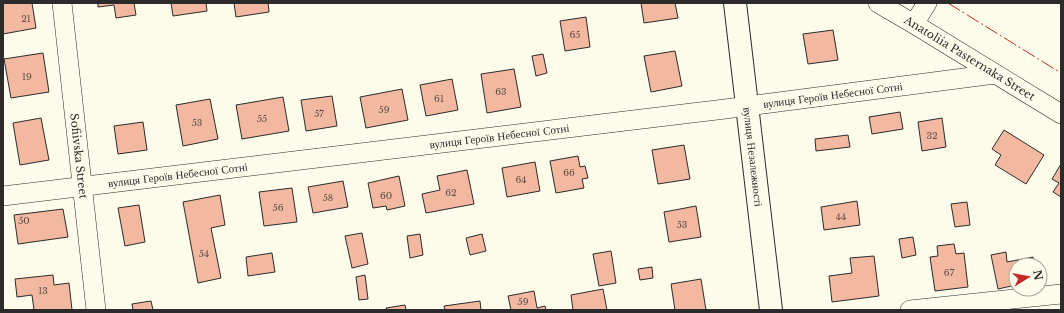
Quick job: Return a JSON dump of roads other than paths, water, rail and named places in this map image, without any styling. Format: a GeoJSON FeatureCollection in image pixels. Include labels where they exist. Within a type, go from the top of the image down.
{"type":"FeatureCollection","features":[{"type":"Feature","properties":{"kind":"main road","name":"вулиця Незалежності"},"geometry":{"type":"LineString","coordinates":[[735,3],[771,310]]}},
{"type":"Feature","properties":{"kind":"street","name":"Sofiivska Street"},"geometry":{"type":"LineString","coordinates":[[62,3],[96,310]]}},
{"type":"Feature","properties":{"kind":"street","name":"Anatoliia Pasternaka Street"},"geometry":{"type":"LineString","coordinates":[[878,3],[1061,114]]}},
{"type":"Feature","properties":{"kind":"street"},"geometry":{"type":"LineString","coordinates":[[914,24],[927,3]]}},
{"type":"Feature","properties":{"kind":"street","name":"вулиця Героїв Небесної Сотні"},"geometry":{"type":"LineString","coordinates":[[3,196],[748,106],[995,74]]}},
{"type":"Feature","properties":{"kind":"street"},"geometry":{"type":"LineString","coordinates":[[910,310],[1061,294]]}}]}
